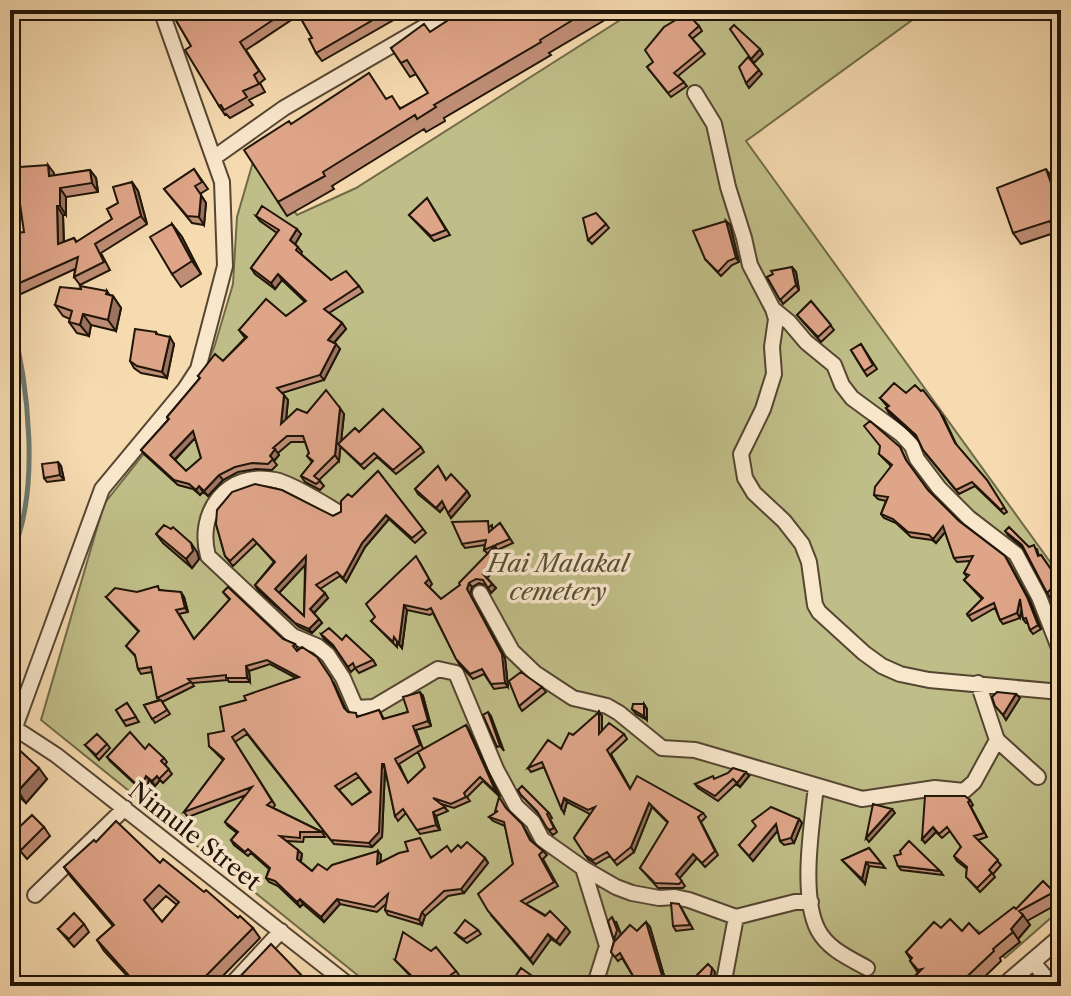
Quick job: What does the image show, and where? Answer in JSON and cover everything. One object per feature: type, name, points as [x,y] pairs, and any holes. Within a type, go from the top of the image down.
[{"type":"street","points":[[12,726],[102,489],[198,369],[225,266],[222,182],[161,10]]},
{"type":"street","points":[[215,157],[284,108],[453,10]]},
{"type":"street","points":[[695,93],[714,124],[750,265],[776,319],[772,347],[774,374],[763,409],[741,454],[749,487],[784,521],[802,544],[809,562],[815,605],[819,612],[864,653],[900,674],[929,680],[1061,692]]},
{"type":"street","points":[[773,309],[834,365],[842,385],[852,398],[907,440],[939,488],[969,518],[1016,554],[1039,597],[1061,653]]},
{"type":"street","points":[[336,511],[279,480],[243,482],[230,487],[213,503],[204,540],[208,556],[293,636],[317,646],[328,655],[343,678],[356,708],[374,707],[438,669],[456,673],[496,769],[516,806],[533,822],[542,839],[583,868],[632,893],[689,900],[736,917],[795,902],[811,902]]},
{"type":"street","points":[[480,593],[512,651],[535,673],[560,691],[582,701],[607,706],[662,748],[695,750],[862,799],[935,788],[964,791],[974,782],[997,740]]},
{"type":"street","points":[[978,683],[997,740],[1038,777]]},
{"type":"street","name":"Nimule Street","points":[[12,726],[125,808],[350,986]]},
{"type":"street","points":[[816,786],[810,846],[811,902],[817,930],[837,952],[867,968]]},
{"type":"street","points":[[35,895],[125,808]]},
{"type":"street","points":[[583,868],[607,946],[595,984]]},
{"type":"street","points":[[723,986],[736,917]]},
{"type":"street","points":[[230,986],[281,931]]},
{"type":"street","points":[[1004,986],[1061,937]]},
{"type":"street","points":[[1032,961],[1053,986]]},
{"type":"green space","name":"Hai Malakal cemetery","points":[[636,10],[926,10],[746,141],[1061,577],[1061,909],[1005,958],[977,930],[919,986],[371,986],[41,720],[104,504],[196,388],[214,348],[233,284],[237,217],[255,155],[297,215],[356,188]]},
{"type":"building","points":[[170,10],[288,10],[240,42],[259,71],[254,75],[259,84],[243,91],[247,97],[224,110],[185,50],[191,46]]},
{"type":"building","points":[[296,10],[390,10],[316,53],[309,39],[312,38]]},
{"type":"building","points":[[464,10],[589,10],[434,105],[436,107],[417,119],[415,115],[323,172],[325,176],[278,202],[244,150],[289,121],[291,124],[369,73],[386,99],[392,96],[400,109],[428,93],[407,60],[401,63],[391,48],[424,24],[430,32]]},
{"type":"building","points":[[678,10],[684,10],[699,26],[689,35],[702,50],[674,73],[684,82],[668,93],[647,67],[653,62],[645,50],[664,27],[679,18]]},
{"type":"building","points":[[734,25],[760,49],[751,59],[730,29]]},
{"type":"building","points":[[748,57],[759,70],[746,83],[739,67]]},
{"type":"building","points":[[48,165],[49,176],[90,170],[92,183],[60,188],[58,244],[74,238],[76,242],[112,219],[107,209],[118,203],[113,187],[132,182],[141,216],[95,244],[104,262],[74,277],[78,257],[15,285],[10,268],[10,243],[17,242],[15,233],[24,232],[18,190],[20,167]]},
{"type":"building","points":[[194,169],[202,182],[195,186],[201,195],[199,217],[187,216],[164,189]]},
{"type":"building","points":[[1046,169],[1061,206],[1061,221],[1051,224],[1050,221],[1013,233],[997,188]]},
{"type":"building","points":[[427,198],[446,230],[431,236],[409,215]]},
{"type":"building","points":[[262,206],[297,229],[290,240],[298,247],[296,250],[331,280],[346,271],[359,286],[324,309],[342,323],[328,340],[336,344],[320,375],[277,388],[284,395],[281,424],[297,409],[307,413],[326,390],[340,408],[335,455],[314,476],[320,481],[316,484],[301,476],[313,461],[307,456],[309,453],[303,436],[287,436],[273,448],[270,456],[273,459],[268,464],[252,463],[235,467],[219,475],[204,491],[199,486],[196,490],[189,484],[174,480],[141,450],[169,419],[167,417],[200,378],[198,376],[215,354],[223,361],[247,337],[239,330],[266,299],[286,316],[306,301],[278,274],[271,283],[251,268],[279,230],[256,216]],"holes":[[[193,431],[201,458],[186,471],[170,455]]]},
{"type":"building","points":[[596,213],[606,224],[588,240],[583,218]]},
{"type":"building","points":[[726,221],[736,258],[728,261],[718,272],[705,259],[693,231]]},
{"type":"building","points":[[172,224],[192,261],[172,274],[150,237]]},
{"type":"building","points":[[792,267],[796,285],[780,300],[767,277],[773,274],[771,271]]},
{"type":"building","points":[[80,286],[107,291],[106,294],[113,296],[108,320],[83,314],[80,325],[69,322],[72,311],[55,305],[60,287],[81,289]]},
{"type":"building","points":[[811,301],[831,325],[818,337],[797,315]]},
{"type":"building","points":[[135,329],[170,337],[162,372],[137,366],[130,361]]},
{"type":"building","points":[[861,344],[873,365],[864,371],[851,350]]},
{"type":"building","points":[[894,383],[906,393],[915,385],[923,390],[940,412],[955,443],[987,480],[1004,507],[1001,510],[972,482],[956,490],[923,450],[916,435],[886,408],[889,406],[880,398]]},
{"type":"building","points":[[383,409],[421,447],[393,470],[374,453],[361,465],[338,444],[355,428],[359,432]]},
{"type":"building","points":[[870,421],[900,447],[928,490],[959,521],[1005,556],[1038,625],[1030,630],[1026,618],[1023,619],[1020,599],[1017,613],[1000,620],[994,603],[968,616],[983,598],[964,580],[969,575],[964,573],[973,556],[954,558],[943,526],[933,539],[929,535],[908,532],[893,519],[881,514],[888,497],[874,495],[875,487],[892,465],[879,454],[880,446],[864,426]]},
{"type":"building","points":[[58,462],[60,475],[44,478],[42,464]]},
{"type":"building","points":[[438,466],[446,480],[451,474],[467,491],[448,513],[442,501],[436,508],[415,489]]},
{"type":"building","points":[[378,471],[423,529],[412,538],[386,515],[362,543],[343,578],[337,572],[316,585],[325,593],[310,609],[319,619],[309,629],[295,623],[255,585],[275,562],[253,539],[230,561],[225,556],[216,524],[217,510],[232,492],[255,484],[282,490],[333,516],[341,512],[341,501],[348,494],[352,497]],"holes":[[[306,556],[304,616],[275,589]]]},
{"type":"building","points":[[488,521],[489,532],[500,523],[510,539],[484,550],[486,540],[462,544],[452,522]]},
{"type":"building","points":[[164,525],[173,527],[191,543],[193,551],[186,559],[156,534]]},
{"type":"building","points":[[1009,527],[1029,547],[1034,545],[1038,556],[1041,555],[1059,581],[1047,593],[1022,545],[1005,531]]},
{"type":"building","points":[[495,546],[489,569],[483,574],[492,584],[488,588],[483,580],[476,579],[469,583],[467,589],[502,654],[505,683],[491,684],[482,669],[470,674],[456,659],[431,608],[427,610],[404,605],[399,644],[371,621],[375,617],[366,604],[416,556],[429,579],[425,583],[441,599],[460,585]]},
{"type":"building","points":[[158,586],[159,590],[181,592],[185,608],[176,610],[194,639],[230,599],[223,592],[228,587],[283,639],[295,644],[293,646],[297,651],[302,647],[317,657],[331,678],[344,708],[356,713],[357,717],[379,710],[383,719],[408,712],[403,697],[420,692],[428,721],[413,726],[420,745],[395,759],[408,783],[425,767],[418,752],[466,725],[496,792],[480,777],[464,793],[466,797],[451,804],[433,798],[445,807],[433,812],[436,825],[417,830],[403,809],[395,816],[382,764],[379,832],[369,843],[331,840],[244,729],[232,737],[272,801],[267,805],[322,832],[300,832],[300,838],[280,836],[298,850],[297,859],[312,871],[318,864],[327,870],[332,865],[378,851],[377,864],[408,851],[405,842],[420,838],[431,858],[447,846],[451,852],[467,842],[485,858],[461,889],[444,891],[422,912],[419,920],[385,910],[388,894],[374,907],[337,899],[321,917],[300,899],[297,902],[275,881],[266,878],[270,868],[248,849],[245,852],[231,840],[238,832],[225,822],[252,787],[184,812],[224,759],[209,746],[208,734],[224,731],[220,707],[246,700],[244,696],[299,677],[267,660],[246,666],[247,678],[226,678],[226,675],[188,679],[191,682],[157,698],[151,667],[138,669],[135,655],[126,646],[139,631],[106,597],[115,588],[137,592]],"holes":[[[356,773],[371,792],[352,805],[335,786]]]},
{"type":"building","points":[[329,628],[342,640],[346,635],[373,660],[355,668],[353,663],[348,667],[321,634]]},
{"type":"building","points":[[521,672],[542,687],[519,706],[509,681]]},
{"type":"building","points":[[997,692],[1016,694],[1003,715],[992,697]]},
{"type":"building","points":[[161,700],[167,710],[152,719],[144,705]]},
{"type":"building","points":[[127,703],[136,717],[123,721],[116,710]]},
{"type":"building","points":[[633,704],[644,704],[644,716],[632,709]]},
{"type":"building","points":[[488,712],[500,746],[497,747],[483,715]]},
{"type":"building","points":[[599,712],[599,734],[609,723],[624,734],[607,750],[630,789],[637,776],[703,813],[698,817],[715,851],[702,863],[693,854],[676,874],[682,881],[679,884],[655,883],[640,868],[668,822],[649,803],[631,847],[614,861],[607,852],[593,860],[585,855],[574,838],[595,807],[588,810],[564,798],[561,808],[542,762],[528,768],[548,740],[561,749],[569,733],[573,735]]},
{"type":"building","points":[[130,732],[145,749],[149,744],[164,758],[161,761],[169,769],[159,779],[157,776],[152,781],[146,776],[142,785],[135,783],[107,757]]},
{"type":"building","points":[[97,734],[107,744],[96,755],[85,745]]},
{"type":"building","points":[[10,746],[16,747],[39,768],[18,791],[10,784]]},
{"type":"building","points":[[733,768],[746,772],[737,783],[733,779],[715,796],[695,784],[713,776],[714,779]]},
{"type":"building","points":[[522,786],[549,813],[554,828],[547,828],[537,811],[521,795],[518,790]]},
{"type":"building","points":[[925,796],[965,796],[970,800],[968,802],[984,833],[974,836],[998,860],[989,870],[992,873],[977,888],[966,877],[967,867],[954,856],[961,847],[947,827],[939,834],[933,827],[922,839]]},
{"type":"building","points":[[499,797],[522,824],[530,840],[543,851],[539,855],[554,882],[521,901],[545,916],[550,911],[566,927],[556,941],[548,934],[530,959],[488,911],[478,894],[513,864],[504,822],[489,817],[498,811],[495,812]]},
{"type":"building","points":[[873,804],[892,809],[866,838]]},
{"type":"building","points":[[771,807],[799,819],[791,838],[780,841],[776,824],[749,856],[739,845],[756,826],[752,821]]},
{"type":"building","points":[[32,815],[44,827],[21,850],[10,836]]},
{"type":"building","points":[[116,821],[160,863],[163,859],[253,928],[196,986],[123,986],[131,978],[97,940],[114,925],[64,867],[94,840],[96,842]],"holes":[[[159,885],[179,902],[162,922],[144,900]]]},
{"type":"building","points":[[909,841],[940,871],[898,866],[894,856],[901,854],[900,851]]},
{"type":"building","points":[[869,848],[882,864],[866,862],[862,879],[842,860]]},
{"type":"building","points":[[1043,881],[1054,892],[1019,911],[1023,915],[1011,929],[1013,932],[957,986],[905,986],[922,969],[918,970],[906,952],[934,922],[941,928],[950,919],[962,931],[969,923],[979,934],[1014,907],[1016,909]]},
{"type":"building","points":[[671,903],[679,904],[690,925],[673,926]]},
{"type":"building","points":[[74,913],[84,924],[69,939],[58,929]]},
{"type":"building","points":[[612,917],[617,930],[614,940],[608,921]]},
{"type":"building","points":[[465,920],[478,930],[464,939],[455,933]]},
{"type":"building","points":[[646,922],[665,986],[633,986],[630,982],[636,981],[620,953],[615,957],[611,952],[614,942],[630,925],[637,931]]},
{"type":"building","points":[[403,932],[431,951],[436,947],[456,971],[448,977],[458,986],[422,986],[395,960]]},
{"type":"building","points":[[271,944],[311,985],[231,986]]},
{"type":"building","points":[[708,964],[712,968],[711,975],[702,986],[686,986]]},
{"type":"building","points":[[521,968],[542,983],[539,986],[509,986]]},
{"type":"waterway","points":[[10,314],[22,371],[29,437],[26,501],[20,531],[10,557]]}]
